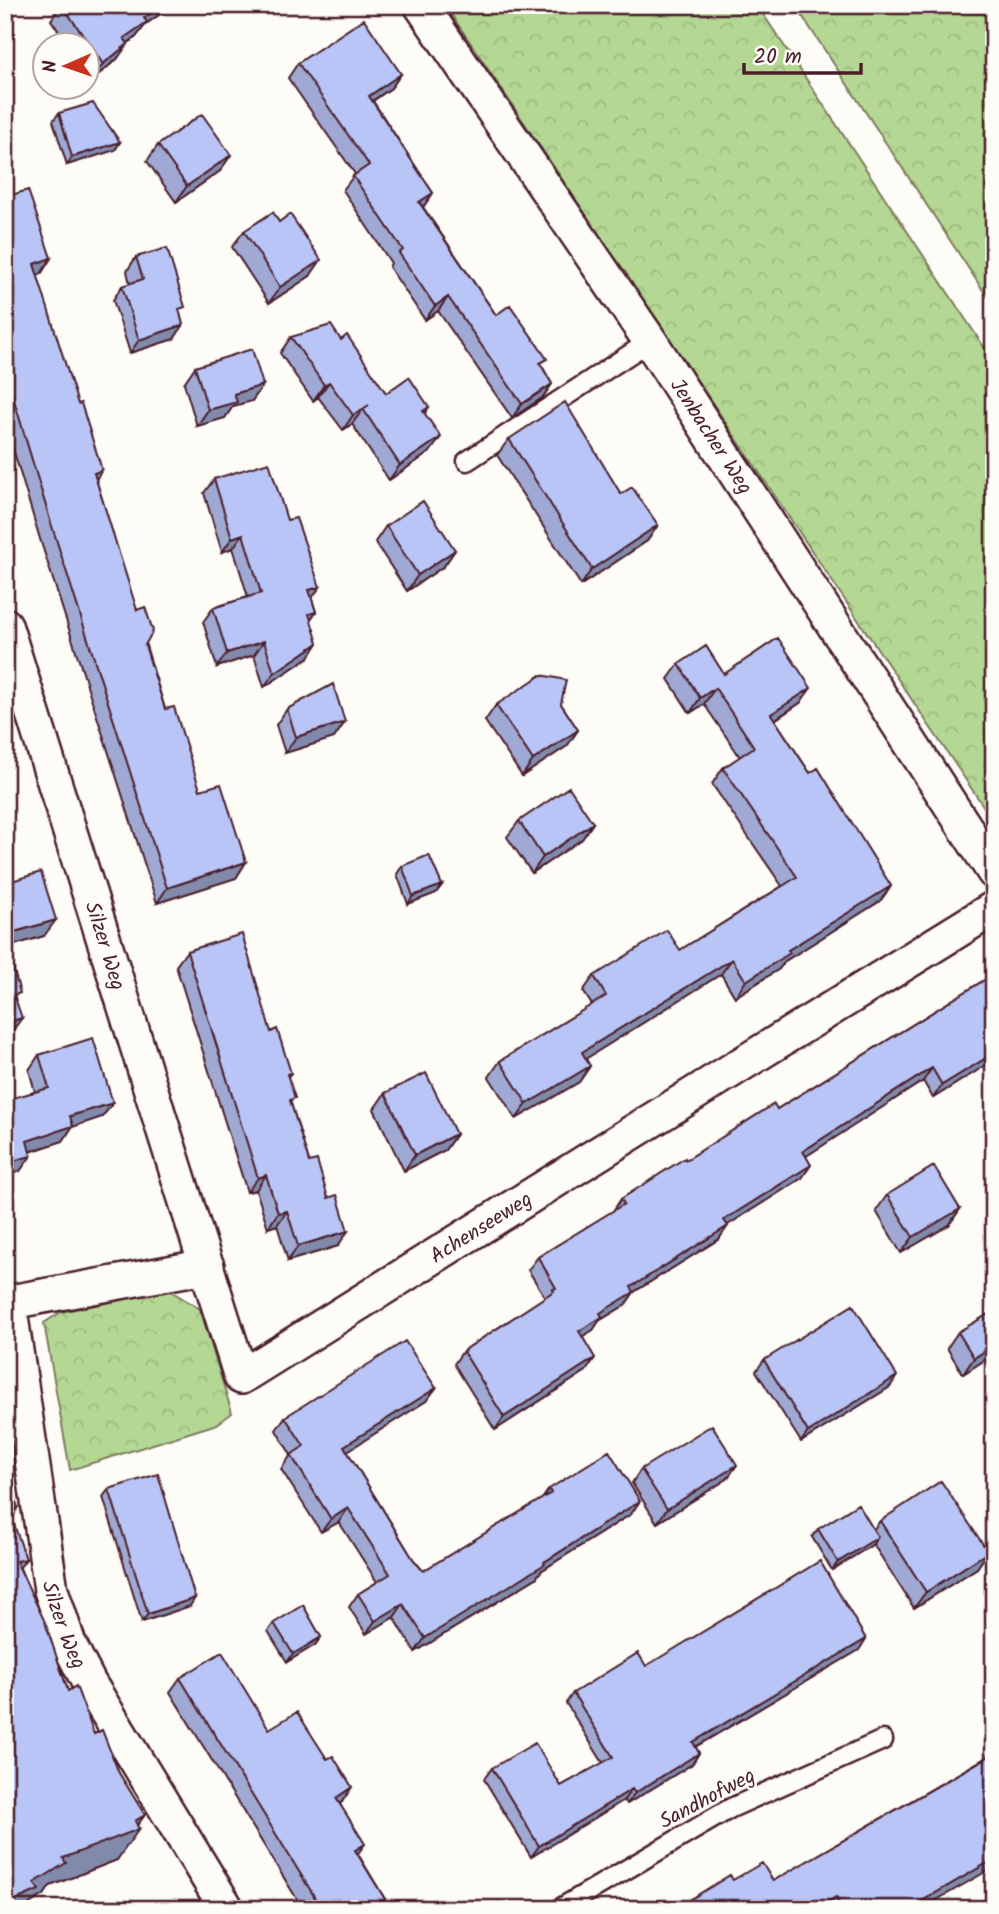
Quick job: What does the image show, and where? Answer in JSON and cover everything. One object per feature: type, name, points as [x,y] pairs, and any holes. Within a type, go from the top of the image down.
[{"type":"street","name":"Jenbacher Weg","points":[[421,5],[650,341],[994,872]]},
{"type":"street","name":"Silzer Weg","points":[[5,625],[207,1266]]},
{"type":"street","name":"Achenseeweg","points":[[207,1266],[241,1377],[994,908]]},
{"type":"street","points":[[7,1303],[207,1266]]},
{"type":"street","name":"Silzer Weg","points":[[7,1303],[51,1590],[69,1644],[89,1683],[227,1909]]},
{"type":"lane","points":[[467,461],[650,341]]},
{"type":"lane","name":"Sandhofweg","points":[[559,1909],[731,1808],[883,1740]]},
{"type":"green space","points":[[445,5],[757,5],[994,362],[994,822]]},
{"type":"green space","points":[[795,5],[994,5],[994,307]]},
{"type":"green space","points":[[169,1290],[200,1309],[232,1413],[217,1424],[70,1470],[44,1323],[61,1312]]},
{"type":"building","points":[[62,5],[162,5],[144,18],[147,22],[124,38],[128,44],[103,64],[102,32],[81,32]]},
{"type":"building","points":[[364,19],[401,74],[369,96],[433,193],[419,202],[496,315],[510,305],[547,359],[540,363],[552,384],[522,404],[448,297],[435,306],[399,253],[403,250],[353,176],[369,165],[298,63]]},
{"type":"building","points":[[5,91],[15,123],[5,126]]},
{"type":"building","points":[[93,103],[120,142],[72,157],[59,113]]},
{"type":"building","points":[[202,114],[231,155],[187,186],[158,145]]},
{"type":"building","points":[[28,190],[51,258],[34,264],[78,404],[81,403],[102,470],[94,473],[137,610],[145,607],[153,631],[145,645],[165,709],[174,707],[200,790],[221,784],[246,862],[167,888],[5,370],[5,197]]},
{"type":"building","points":[[273,212],[279,222],[290,214],[321,260],[280,287],[244,231]]},
{"type":"building","points":[[167,248],[185,307],[179,309],[183,325],[139,340],[122,286],[143,279],[136,257]]},
{"type":"building","points":[[331,325],[341,340],[347,335],[386,393],[409,377],[429,407],[423,411],[441,437],[400,465],[363,409],[369,405],[353,415],[329,382],[324,385],[291,337]]},
{"type":"building","points":[[252,349],[263,385],[234,394],[237,402],[208,410],[195,367]]},
{"type":"building","points":[[565,402],[621,494],[632,487],[658,525],[592,569],[509,439]]},
{"type":"building","points":[[269,462],[287,520],[296,518],[320,587],[309,590],[316,612],[309,614],[318,643],[274,673],[264,641],[227,653],[213,608],[261,593],[243,534],[232,538],[214,479]]},
{"type":"building","points":[[423,501],[455,550],[418,575],[386,526]]},
{"type":"building","points":[[778,638],[811,688],[771,714],[810,773],[818,768],[891,886],[788,950],[790,953],[746,981],[732,959],[582,1052],[590,1066],[527,1104],[500,1061],[606,996],[594,976],[667,930],[680,950],[797,877],[723,768],[754,747],[715,688],[700,698],[679,664],[706,646],[724,674]]},
{"type":"building","points":[[541,675],[566,680],[561,704],[578,730],[533,760],[496,705]]},
{"type":"building","points":[[333,684],[345,722],[296,737],[287,709]]},
{"type":"building","points":[[569,787],[593,823],[543,857],[519,821]]},
{"type":"building","points":[[429,855],[442,885],[413,896],[402,866]]},
{"type":"building","points":[[41,872],[56,920],[11,933],[5,912],[5,883]]},
{"type":"building","points":[[242,934],[271,1032],[277,1029],[291,1073],[287,1074],[295,1098],[290,1100],[309,1162],[317,1160],[328,1198],[337,1195],[348,1231],[298,1246],[287,1211],[278,1213],[266,1175],[258,1178],[187,951]]},
{"type":"building","points":[[11,960],[20,993],[14,995],[22,1018],[5,1023],[5,962]]},
{"type":"building","points":[[994,974],[994,1053],[942,1085],[932,1068],[803,1151],[811,1165],[724,1220],[728,1226],[631,1287],[634,1292],[600,1313],[602,1317],[579,1331],[595,1358],[504,1417],[463,1351],[554,1291],[556,1288],[538,1257],[624,1204],[621,1199],[685,1158],[686,1160],[774,1104],[777,1109]]},
{"type":"building","points":[[93,1038],[113,1103],[70,1116],[73,1126],[27,1141],[31,1156],[5,1163],[5,1100],[49,1088],[39,1055]]},
{"type":"building","points":[[426,1073],[456,1134],[415,1155],[385,1093]]},
{"type":"building","points":[[934,1166],[960,1209],[913,1237],[887,1195]]},
{"type":"building","points":[[853,1305],[897,1376],[808,1432],[764,1360]]},
{"type":"building","points":[[994,1311],[994,1345],[974,1358],[958,1332]]},
{"type":"building","points":[[405,1341],[436,1388],[344,1446],[423,1571],[551,1493],[549,1489],[609,1451],[640,1501],[425,1638],[403,1604],[375,1621],[358,1594],[390,1574],[348,1508],[331,1519],[291,1455],[304,1446],[285,1417]]},
{"type":"building","points":[[712,1425],[737,1465],[667,1509],[641,1469]]},
{"type":"building","points":[[5,1472],[18,1508],[9,1510],[26,1559],[16,1561],[45,1622],[68,1691],[76,1686],[94,1734],[102,1730],[119,1773],[145,1815],[135,1821],[139,1829],[63,1858],[66,1863],[34,1883],[39,1890],[11,1902],[9,1898],[5,1901]]},
{"type":"building","points":[[158,1474],[195,1598],[148,1614],[109,1489]]},
{"type":"building","points":[[941,1481],[988,1552],[926,1592],[880,1521]]},
{"type":"building","points":[[858,1504],[878,1537],[838,1562],[818,1529]]},
{"type":"building","points":[[820,1561],[866,1639],[693,1742],[699,1753],[635,1793],[632,1789],[539,1846],[492,1768],[535,1743],[561,1786],[613,1757],[573,1693],[638,1653],[646,1666]]},
{"type":"building","points":[[303,1605],[321,1637],[293,1654],[274,1623]]},
{"type":"building","points":[[222,1652],[269,1729],[297,1712],[327,1759],[333,1756],[352,1787],[336,1798],[365,1844],[355,1850],[391,1909],[322,1909],[180,1678]]},
{"type":"building","points":[[994,1749],[994,1819],[986,1823],[994,1836],[994,1859],[908,1909],[842,1909],[836,1897],[816,1909],[675,1909],[730,1875],[733,1880],[762,1863],[773,1881],[993,1754],[991,1750]]}]
